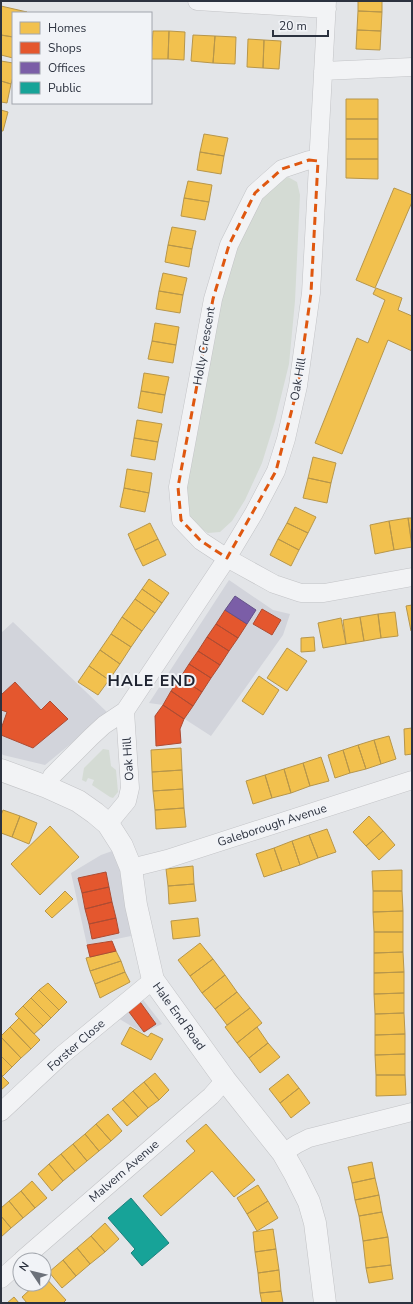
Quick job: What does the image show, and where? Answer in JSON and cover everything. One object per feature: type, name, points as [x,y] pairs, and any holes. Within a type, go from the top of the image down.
[{"type":"street","points":[[197,1],[327,5]]},
{"type":"street","name":"Oak Hill","points":[[47,787],[52,776],[104,725],[124,711],[227,558],[254,513],[276,471],[286,439],[298,386],[311,293],[327,5]]},
{"type":"street","points":[[323,71],[412,67]]},
{"type":"street","name":"Holly Crescent","points":[[318,161],[309,160],[282,169],[255,193],[229,245],[213,299],[178,486],[181,520],[200,541],[227,558],[274,584],[301,593],[324,593],[412,577]]},
{"type":"street","name":"Oak Hill","points":[[108,824],[127,801],[130,788],[124,711]]},
{"type":"street","name":"Hale End Road","points":[[1,770],[47,787],[78,801],[108,824],[122,846],[131,868],[136,905],[153,980],[225,1080],[284,1153],[309,1202],[315,1223],[325,1303]]},
{"type":"street","name":"Galeborough Avenue","points":[[131,868],[167,859],[412,780]]},
{"type":"street","name":"Forster Close","points":[[1,1112],[62,1055],[153,980]]},
{"type":"street","name":"Malvern Avenue","points":[[31,1252],[211,1096],[225,1080]]},
{"type":"street","points":[[284,1153],[309,1138],[412,1112]]},
{"type":"street","points":[[1,1279],[12,1269]]},
{"type":"highlighted area","points":[[309,160],[318,161],[311,293],[298,386],[276,471],[227,558],[201,541],[181,520],[178,487],[213,299],[229,245],[255,193],[282,169]]},
{"type":"shaded area","points":[[288,177],[297,182],[300,195],[295,301],[289,364],[275,421],[262,463],[245,500],[232,521],[220,532],[208,533],[197,526],[187,513],[187,480],[221,283],[257,202],[276,182]]},
{"type":"shaded area","name":"HALE END","points":[[229,580],[273,610],[290,614],[283,635],[211,736],[163,705],[149,703]]},
{"type":"shaded area","name":"HALE END","points":[[13,622],[108,713],[45,765],[3,755],[1,753],[1,633]]},
{"type":"shaded area","points":[[103,749],[109,750],[111,766],[116,770],[118,792],[113,798],[92,785],[94,780],[88,778],[86,782],[82,780],[84,768]]},
{"type":"shaded area","points":[[115,850],[125,887],[131,936],[87,945],[71,873],[101,855]]},
{"type":"shaded area","points":[[134,988],[162,1024],[143,1033],[106,1011]]},
{"type":"building: Homes","points":[[358,1],[382,1],[382,12],[358,11]]},
{"type":"building: Homes","points":[[1,6],[27,12],[12,12],[12,37],[1,35]]},
{"type":"building: Homes","points":[[358,11],[382,12],[381,31],[357,30]]},
{"type":"building: Homes","points":[[357,30],[381,31],[380,50],[356,49]]},
{"type":"building: Homes","points":[[153,31],[169,31],[168,59],[152,59]]},
{"type":"building: Homes","points":[[169,31],[185,32],[184,60],[168,59]]},
{"type":"building: Homes","points":[[1,35],[12,37],[12,58],[1,55]]},
{"type":"building: Homes","points":[[193,35],[215,36],[213,63],[191,61]]},
{"type":"building: Homes","points":[[215,36],[236,37],[235,64],[213,63]]},
{"type":"building: Homes","points":[[248,39],[264,40],[263,68],[247,67]]},
{"type":"building: Homes","points":[[264,40],[281,41],[279,69],[263,68]]},
{"type":"building: Homes","points":[[1,61],[12,63],[11,84],[1,81]]},
{"type":"building: Homes","points":[[1,81],[11,84],[7,103],[1,102]]},
{"type":"building: Homes","points":[[346,99],[378,99],[378,119],[346,119]]},
{"type":"building: Homes","points":[[1,110],[8,112],[3,131],[1,131]]},
{"type":"building: Homes","points":[[346,119],[378,119],[378,139],[346,139]]},
{"type":"building: Homes","points":[[204,134],[228,138],[224,156],[200,152]]},
{"type":"building: Homes","points":[[346,139],[378,139],[378,159],[346,159]]},
{"type":"building: Homes","points":[[200,152],[224,156],[221,174],[197,170]]},
{"type":"building: Homes","points":[[346,159],[378,159],[378,179],[346,178]]},
{"type":"building: Homes","points":[[188,181],[212,185],[209,202],[184,198]]},
{"type":"building: Homes","points":[[394,188],[412,195],[412,202],[375,288],[356,280]]},
{"type":"building: Homes","points":[[184,198],[209,202],[205,220],[181,216]]},
{"type":"building: Homes","points":[[172,227],[196,231],[192,249],[168,245]]},
{"type":"building: Homes","points":[[168,245],[192,249],[189,267],[165,262]]},
{"type":"building: Homes","points":[[163,273],[187,278],[183,295],[159,291]]},
{"type":"building: Homes","points":[[376,288],[402,298],[398,310],[412,316],[412,351],[388,340],[342,454],[315,443],[357,338],[368,343],[385,300],[373,294]]},
{"type":"building: Homes","points":[[159,291],[183,295],[180,313],[156,309]]},
{"type":"building: Homes","points":[[155,323],[179,327],[176,345],[152,341]]},
{"type":"building: Homes","points":[[152,341],[176,345],[173,363],[148,359]]},
{"type":"building: Homes","points":[[144,373],[169,377],[165,395],[141,391]]},
{"type":"building: Homes","points":[[141,391],[165,395],[162,413],[138,408]]},
{"type":"building: Homes","points":[[137,420],[162,424],[158,442],[134,438]]},
{"type":"building: Homes","points":[[134,438],[158,442],[155,460],[131,456]]},
{"type":"building: Homes","points":[[313,457],[336,463],[331,483],[308,478]]},
{"type":"building: Homes","points":[[127,469],[152,473],[149,493],[124,488]]},
{"type":"building: Homes","points":[[308,478],[331,483],[327,503],[303,498]]},
{"type":"building: Homes","points":[[124,488],[149,493],[145,512],[120,507]]},
{"type":"building: Homes","points":[[295,507],[316,517],[308,533],[287,523]]},
{"type":"building: Homes","points":[[408,518],[412,547],[394,550],[389,521]]},
{"type":"building: Homes","points":[[408,518],[412,518],[412,544]]},
{"type":"building: Homes","points":[[389,521],[394,550],[375,554],[370,525]]},
{"type":"building: Homes","points":[[150,523],[158,539],[135,550],[128,534]]},
{"type":"building: Homes","points":[[287,523],[308,533],[299,550],[278,539]]},
{"type":"building: Homes","points":[[158,539],[166,555],[143,566],[135,550]]},
{"type":"building: Homes","points":[[278,539],[299,550],[291,566],[270,555]]},
{"type":"building: Homes","points":[[149,579],[169,593],[162,603],[142,589]]},
{"type":"building: Homes","points":[[142,589],[162,603],[155,613],[135,599]]},
{"type":"building: Homes","points":[[135,599],[155,613],[142,631],[122,617]]},
{"type":"building: Homes","points":[[412,605],[412,631],[411,631],[406,606]]},
{"type":"building: Homes","points":[[395,612],[398,636],[381,638],[378,614]]},
{"type":"building: Homes","points":[[378,614],[381,638],[364,641],[360,617]]},
{"type":"building: Homes","points":[[122,617],[142,631],[131,647],[111,634]]},
{"type":"building: Homes","points":[[360,617],[364,641],[346,644],[343,620]]},
{"type":"building: Homes","points":[[341,618],[346,644],[323,648],[318,623]]},
{"type":"building: Homes","points":[[111,634],[131,647],[120,664],[100,650]]},
{"type":"building: Homes","points":[[314,637],[315,651],[301,652],[301,638]]},
{"type":"building: Homes","points":[[287,648],[307,661],[287,691],[267,678]]},
{"type":"building: Homes","points":[[100,650],[120,664],[109,680],[89,666]]},
{"type":"building: Homes","points":[[89,666],[109,680],[98,695],[78,682]]},
{"type":"building: Homes","points":[[259,676],[279,690],[263,715],[242,701]]},
{"type":"building: Homes","points":[[412,728],[412,754],[405,755],[404,729]]},
{"type":"building: Homes","points":[[389,736],[396,759],[381,764],[374,740]]},
{"type":"building: Homes","points":[[374,740],[381,764],[366,769],[358,745]]},
{"type":"building: Homes","points":[[358,745],[366,769],[350,773],[343,750]]},
{"type":"building: Homes","points":[[181,748],[182,770],[152,772],[151,750]]},
{"type":"building: Homes","points":[[343,750],[350,773],[335,778],[328,755]]},
{"type":"building: Homes","points":[[321,757],[329,781],[310,786],[303,763]]},
{"type":"building: Homes","points":[[303,763],[310,786],[291,793],[284,769]]},
{"type":"building: Homes","points":[[284,769],[291,793],[272,798],[265,775]]},
{"type":"building: Homes","points":[[182,770],[183,789],[153,791],[152,772]]},
{"type":"building: Homes","points":[[265,775],[272,798],[253,804],[246,781]]},
{"type":"building: Homes","points":[[183,789],[184,808],[155,810],[153,791]]},
{"type":"building: Homes","points":[[184,808],[186,827],[156,829],[155,810]]},
{"type":"building: Homes","points":[[3,810],[20,816],[12,837],[1,833],[1,815]]},
{"type":"building: Homes","points":[[20,816],[37,823],[29,844],[12,837]]},
{"type":"building: Homes","points":[[369,816],[383,831],[366,846],[353,832]]},
{"type":"building: Homes","points":[[50,826],[79,857],[40,895],[11,864]]},
{"type":"building: Homes","points":[[327,829],[336,852],[318,858],[309,835]]},
{"type":"building: Homes","points":[[383,831],[395,845],[379,860],[366,846]]},
{"type":"building: Homes","points":[[309,835],[318,858],[300,865],[292,841]]},
{"type":"building: Homes","points":[[292,841],[300,865],[282,871],[274,848]]},
{"type":"building: Homes","points":[[274,848],[282,871],[264,877],[256,854]]},
{"type":"building: Homes","points":[[193,866],[194,884],[168,886],[166,869]]},
{"type":"building: Homes","points":[[402,870],[402,891],[373,891],[372,871]]},
{"type":"building: Homes","points":[[194,884],[196,901],[169,904],[168,886]]},
{"type":"building: Homes","points":[[65,891],[73,899],[52,918],[45,911]]},
{"type":"building: Homes","points":[[373,891],[402,891],[403,911],[373,912]]},
{"type":"building: Homes","points":[[403,911],[403,932],[374,932],[373,912]]},
{"type":"building: Homes","points":[[198,918],[200,936],[173,939],[171,921]]},
{"type":"building: Homes","points":[[374,932],[403,932],[403,952],[374,953]]},
{"type":"building: Homes","points":[[200,943],[213,959],[190,976],[178,960]]},
{"type":"building: Homes","points":[[116,951],[121,961],[90,971],[86,958]]},
{"type":"building: Homes","points":[[403,952],[404,972],[374,973],[374,953]]},
{"type":"building: Homes","points":[[213,959],[225,975],[202,993],[190,976]]},
{"type":"building: Homes","points":[[121,961],[125,972],[95,984],[90,971]]},
{"type":"building: Homes","points":[[125,972],[130,982],[100,998],[95,984]]},
{"type":"building: Homes","points":[[404,972],[404,993],[374,994],[374,973]]},
{"type":"building: Homes","points":[[225,975],[237,992],[215,1009],[202,993]]},
{"type":"building: Homes","points":[[48,983],[67,1002],[59,1010],[39,990]]},
{"type":"building: Homes","points":[[39,990],[59,1010],[51,1018],[31,998]]},
{"type":"building: Homes","points":[[237,992],[250,1008],[227,1025],[215,1009]]},
{"type":"building: Homes","points":[[404,993],[404,1013],[375,1014],[374,994]]},
{"type":"building: Homes","points":[[31,998],[51,1018],[43,1026],[23,1006]]},
{"type":"building: Homes","points":[[23,1006],[43,1026],[34,1034],[15,1014]]},
{"type":"building: Homes","points":[[250,1008],[262,1023],[237,1043],[225,1027]]},
{"type":"building: Homes","points":[[404,1013],[405,1034],[375,1035],[375,1014]]},
{"type":"building: Homes","points":[[19,1018],[40,1040],[31,1049],[10,1027]]},
{"type":"building: Homes","points":[[10,1027],[31,1049],[21,1058],[1,1037]]},
{"type":"building: Homes","points":[[130,1027],[148,1037],[151,1033],[163,1039],[151,1060],[121,1044]]},
{"type":"building: Homes","points":[[257,1027],[268,1043],[249,1058],[237,1043]]},
{"type":"building: Homes","points":[[405,1034],[405,1054],[375,1055],[375,1035]]},
{"type":"building: Homes","points":[[1,1037],[21,1058],[12,1067],[1,1056]]},
{"type":"building: Homes","points":[[268,1043],[280,1057],[260,1073],[249,1058]]},
{"type":"building: Homes","points":[[405,1054],[405,1075],[376,1075],[375,1055]]},
{"type":"building: Homes","points":[[1,1056],[12,1067],[3,1076],[1,1075]]},
{"type":"building: Homes","points":[[155,1073],[169,1090],[159,1100],[144,1082]]},
{"type":"building: Homes","points":[[288,1074],[299,1088],[280,1103],[269,1089]]},
{"type":"building: Homes","points":[[1,1075],[9,1083],[1,1090]]},
{"type":"building: Homes","points":[[376,1075],[405,1075],[406,1095],[376,1096]]},
{"type":"building: Homes","points":[[144,1082],[159,1100],[148,1108],[133,1091]]},
{"type":"building: Homes","points":[[299,1088],[310,1103],[291,1118],[280,1103]]},
{"type":"building: Homes","points":[[133,1091],[148,1108],[138,1117],[123,1100]]},
{"type":"building: Homes","points":[[123,1100],[138,1117],[127,1126],[112,1109]]},
{"type":"building: Homes","points":[[108,1114],[122,1131],[111,1141],[96,1124]]},
{"type":"building: Homes","points":[[96,1124],[111,1141],[99,1151],[85,1134]]},
{"type":"building: Homes","points":[[206,1124],[255,1180],[234,1197],[212,1171],[161,1216],[143,1196],[195,1151],[186,1141]]},
{"type":"building: Homes","points":[[85,1134],[99,1151],[87,1161],[73,1144]]},
{"type":"building: Homes","points":[[73,1144],[87,1161],[75,1171],[61,1154]]},
{"type":"building: Homes","points":[[61,1154],[75,1171],[63,1181],[49,1164]]},
{"type":"building: Homes","points":[[372,1162],[375,1178],[352,1183],[348,1167]]},
{"type":"building: Homes","points":[[49,1164],[63,1181],[52,1191],[38,1174]]},
{"type":"building: Homes","points":[[375,1178],[379,1195],[355,1200],[352,1183]]},
{"type":"building: Homes","points":[[32,1181],[47,1198],[35,1208],[21,1191]]},
{"type":"building: Homes","points":[[258,1185],[268,1201],[247,1214],[237,1198]]},
{"type":"building: Homes","points":[[21,1191],[35,1208],[23,1218],[9,1201]]},
{"type":"building: Homes","points":[[379,1195],[382,1212],[359,1216],[355,1200]]},
{"type":"building: Homes","points":[[9,1201],[23,1218],[11,1228],[1,1216],[1,1208]]},
{"type":"building: Homes","points":[[268,1201],[278,1218],[257,1231],[247,1214]]},
{"type":"building: Homes","points":[[382,1212],[388,1237],[363,1241],[359,1216]]},
{"type":"building: Homes","points":[[1,1216],[11,1228],[1,1237]]},
{"type":"building: Homes","points":[[105,1223],[119,1239],[105,1252],[91,1236]]},
{"type":"building: Homes","points":[[273,1229],[276,1249],[255,1252],[253,1232]]},
{"type":"building: Homes","points":[[91,1236],[105,1252],[90,1264],[77,1248]]},
{"type":"building: Homes","points":[[388,1237],[391,1265],[366,1268],[363,1241]]},
{"type":"building: Homes","points":[[77,1248],[90,1264],[76,1276],[63,1260]]},
{"type":"building: Homes","points":[[276,1249],[279,1270],[258,1273],[255,1252]]},
{"type":"building: Homes","points":[[63,1260],[76,1276],[62,1288],[52,1276],[52,1269]]},
{"type":"building: Homes","points":[[391,1265],[393,1279],[369,1283],[366,1268]]},
{"type":"building: Homes","points":[[279,1270],[281,1291],[260,1293],[258,1273]]},
{"type":"building: Homes","points":[[52,1285],[66,1300],[63,1303],[27,1303],[22,1297],[27,1292],[52,1292]]},
{"type":"building: Homes","points":[[281,1291],[283,1303],[262,1303],[260,1293]]},
{"type":"building: Homes","points":[[14,1297],[19,1303],[7,1303]]},
{"type":"building: Shops","points":[[262,609],[281,620],[272,635],[253,624]]},
{"type":"building: Shops","points":[[225,610],[247,624],[238,638],[216,624]]},
{"type":"building: Shops","points":[[216,624],[238,638],[229,651],[207,637]]},
{"type":"building: Shops","points":[[207,637],[229,651],[220,665],[198,651]]},
{"type":"building: Shops","points":[[198,651],[220,665],[211,678],[189,664]]},
{"type":"building: Shops","points":[[189,664],[211,678],[202,692],[180,678]]},
{"type":"building: Shops","points":[[180,678],[202,692],[193,706],[171,691]]},
{"type":"building: Shops","points":[[15,682],[41,710],[50,701],[68,719],[33,748],[1,735],[1,729],[7,712],[1,710],[1,695]]},
{"type":"building: Shops","points":[[171,691],[193,706],[184,719],[163,705]]},
{"type":"building: Shops","points":[[163,705],[184,719],[180,729],[181,743],[156,746],[155,716]]},
{"type":"building: Shops","points":[[106,872],[109,887],[82,893],[78,878]]},
{"type":"building: Shops","points":[[109,887],[112,902],[85,909],[82,893]]},
{"type":"building: Shops","points":[[112,902],[116,918],[89,924],[85,909]]},
{"type":"building: Shops","points":[[116,918],[119,933],[92,939],[89,924]]},
{"type":"building: Shops","points":[[112,941],[116,951],[90,957],[87,945]]},
{"type":"building: Shops","points":[[138,999],[156,1024],[144,1032],[126,1008]]},
{"type":"building: Offices","points":[[235,596],[256,610],[247,624],[225,610]]},
{"type":"building: Public","points":[[131,1198],[169,1243],[142,1266],[131,1253],[135,1249],[108,1218]]},
{"type":"district","name":"HALE END","points":[[152,681]]}]
